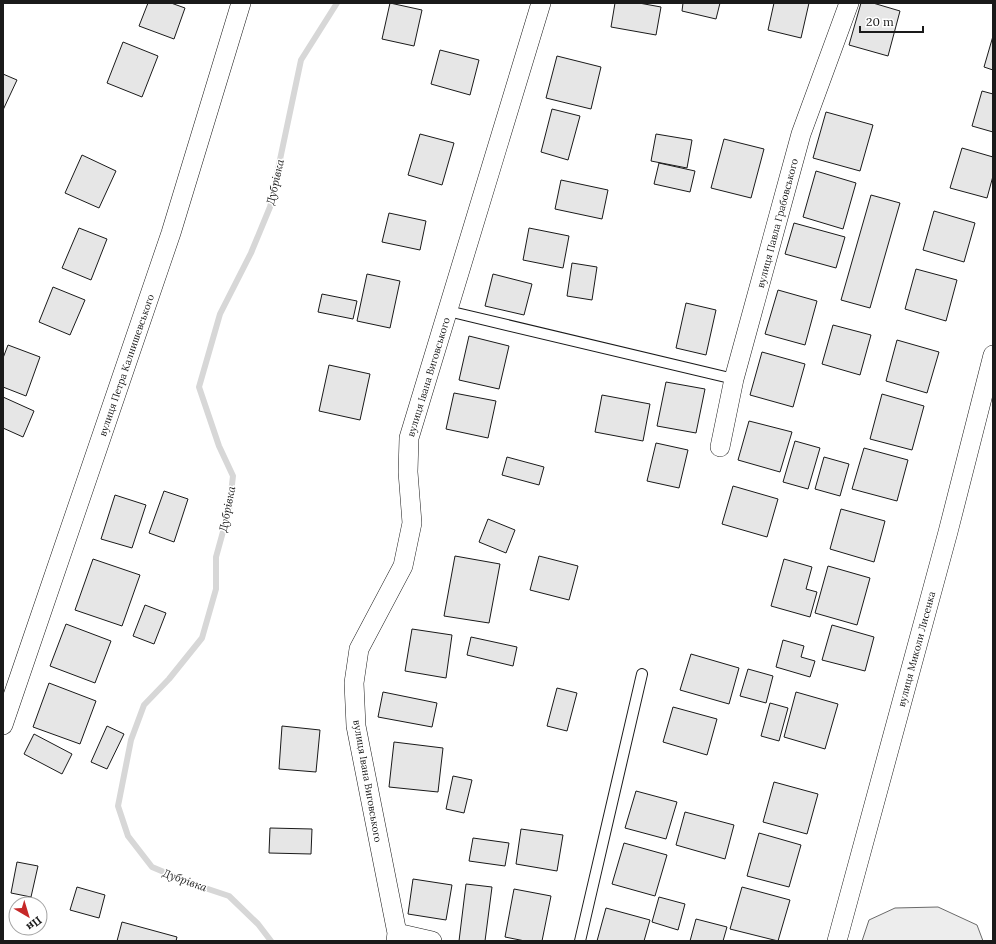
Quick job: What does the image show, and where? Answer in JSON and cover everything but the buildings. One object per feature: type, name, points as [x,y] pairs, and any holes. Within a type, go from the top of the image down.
[{"type":"street","name":"вулиця Петра Калнишевського","points":[[3,725],[171,233],[242,3]]},
{"type":"street","name":"вулиця Івана Виговського","points":[[396,937],[356,726],[354,683],[359,650],[403,566],[412,523],[408,472],[409,438],[541,3]]},
{"type":"street","name":"вулиця Павла Грабовського","points":[[720,447],[734,379],[801,134],[849,3]]},
{"type":"street","name":"вулиця Миколи Лисенка","points":[[837,941],[948,532],[993,356]]},
{"type":"street","points":[[396,937],[432,941]]},
{"type":"lane","points":[[448,310],[734,379]]},
{"type":"lane","points":[[580,941],[642,674]]},
{"type":"shaded area","points":[[938,907],[977,925],[983,941],[862,941],[869,920],[895,908]]},
{"type":"waterway","name":"Дубрівка","points":[[271,941],[258,924],[229,896],[190,883],[152,867],[128,836],[118,806],[131,740],[144,705],[169,679],[202,638],[216,589],[216,557],[229,510],[233,476],[219,446],[199,387],[220,314],[251,253],[270,207],[301,60],[337,3]]}]
